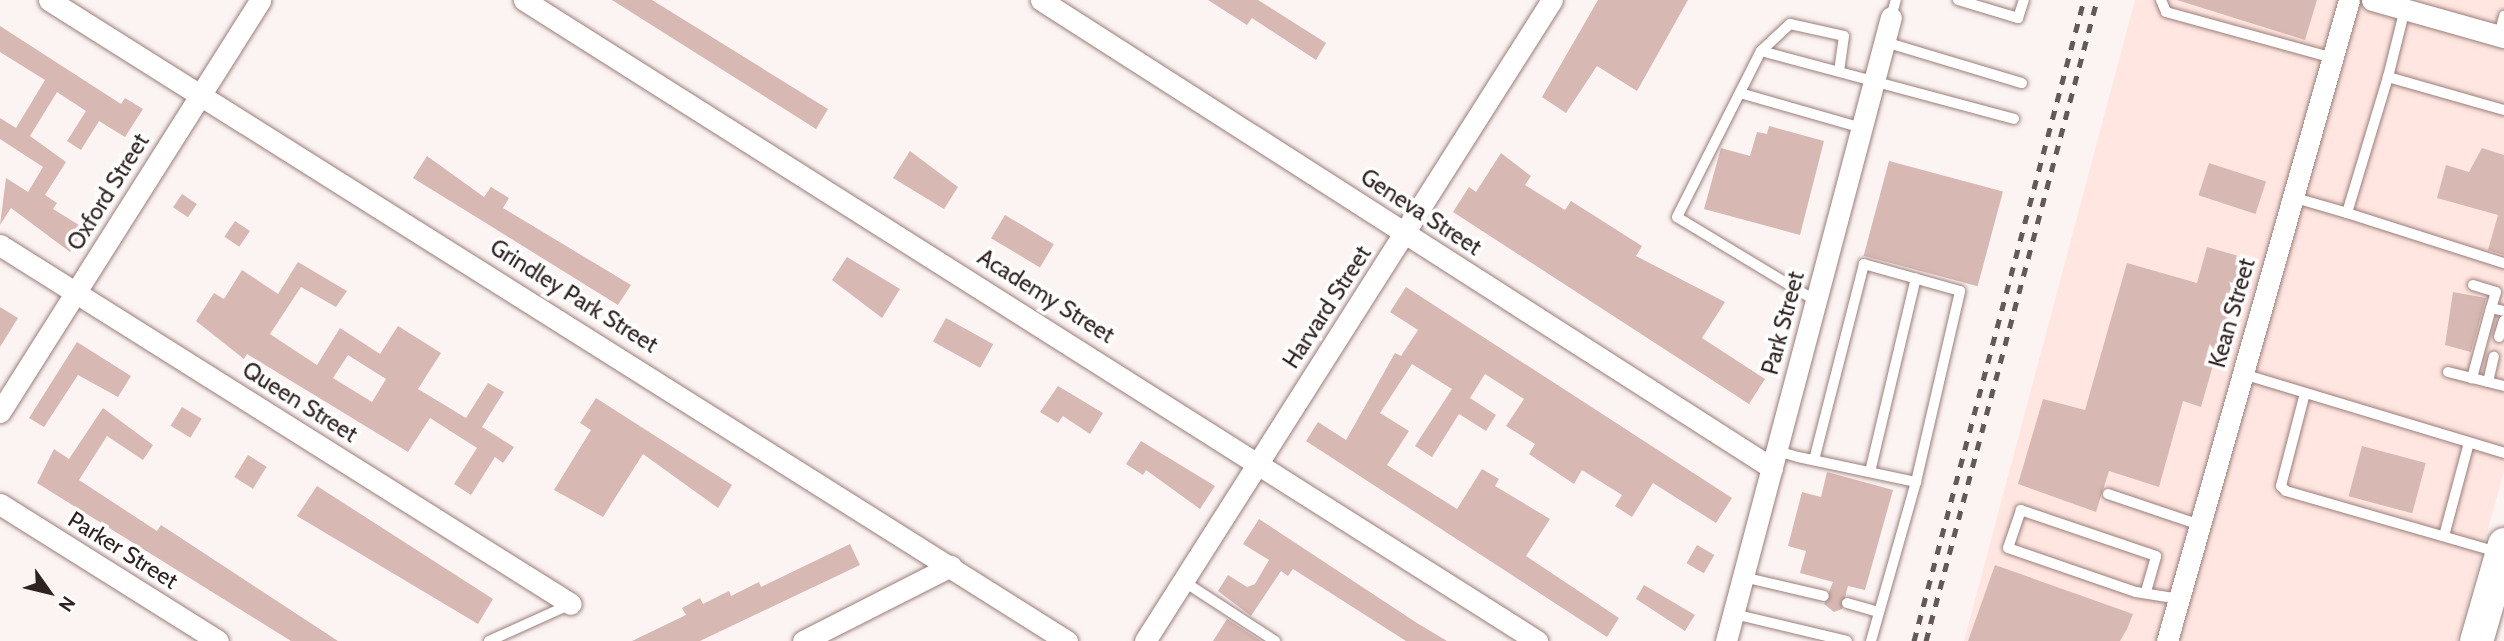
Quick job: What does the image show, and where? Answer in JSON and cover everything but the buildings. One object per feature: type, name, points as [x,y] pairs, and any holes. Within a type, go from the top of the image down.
[{"type":"main road","points":[[2476,641],[2496,613],[2503,549]]},
{"type":"street","name":"Grindley Park Street","points":[[50,0],[1067,641]]},
{"type":"street","name":"Oxford Street","points":[[0,412],[260,0]]},
{"type":"street","name":"Academy Street","points":[[524,0],[1537,641]]},
{"type":"street","name":"Geneva Street","points":[[1041,0],[1405,232],[1774,459]]},
{"type":"street","name":"Harvard Street","points":[[1145,641],[1552,0]]},
{"type":"street","name":"Kean Street","points":[[2166,641],[2349,0]]},
{"type":"street","points":[[2372,0],[2502,29]]},
{"type":"street","name":"Park Street","points":[[1726,641],[1894,9]]},
{"type":"street","name":"Queen Street","points":[[0,245],[571,604]]},
{"type":"street","name":"Parker Street","points":[[0,504],[218,641]]},
{"type":"street","points":[[803,641],[951,566]]},
{"type":"lane","points":[[1958,0],[2018,18],[2024,0]]},
{"type":"lane","points":[[2161,0],[2166,12],[2333,58]]},
{"type":"lane","points":[[2347,213],[2388,77],[2405,9]]},
{"type":"lane","points":[[1816,301],[1678,223],[1761,51],[1790,24],[1803,24],[1844,36],[1839,71]]},
{"type":"lane","points":[[1885,42],[2022,83]]},
{"type":"lane","points":[[1761,51],[2014,119]]},
{"type":"lane","points":[[2388,77],[2504,110]]},
{"type":"lane","points":[[1740,93],[1862,128]]},
{"type":"lane","points":[[2292,197],[2504,263]]},
{"type":"lane","points":[[1814,460],[1864,264],[1960,291],[1916,482],[1871,641]]},
{"type":"lane","points":[[1870,472],[1916,278]]},
{"type":"lane","points":[[2472,378],[2496,292],[2473,285]]},
{"type":"lane","points":[[2491,308],[2504,311]]},
{"type":"lane","points":[[2499,337],[2504,321]]},
{"type":"lane","points":[[2487,382],[2494,358]]},
{"type":"lane","points":[[2448,372],[2504,386]]},
{"type":"lane","points":[[2243,374],[2504,453]]},
{"type":"lane","points":[[2305,393],[2281,486],[2444,536],[2503,549]]},
{"type":"lane","points":[[2444,536],[2469,443]]},
{"type":"lane","points":[[1774,459],[1814,460],[1916,482]]},
{"type":"lane","points":[[2108,494],[2200,525]]},
{"type":"lane","points":[[2147,589],[2156,556],[2021,510],[2008,548],[2136,592],[2147,589],[2179,599]]},
{"type":"lane","points":[[1744,577],[1824,596]]},
{"type":"lane","points":[[1183,581],[1275,641]]},
{"type":"lane","points":[[489,641],[571,604]]},
{"type":"lane","points":[[1847,604],[1879,612]]},
{"type":"lane","points":[[1734,614],[1847,641]]},
{"type":"shaded area","points":[[2135,0],[2504,0],[2504,471],[2457,641],[1964,641]]},
{"type":"railway","points":[[1914,641],[2084,0]]},
{"type":"railway","points":[[1926,641],[2097,0]]}]
